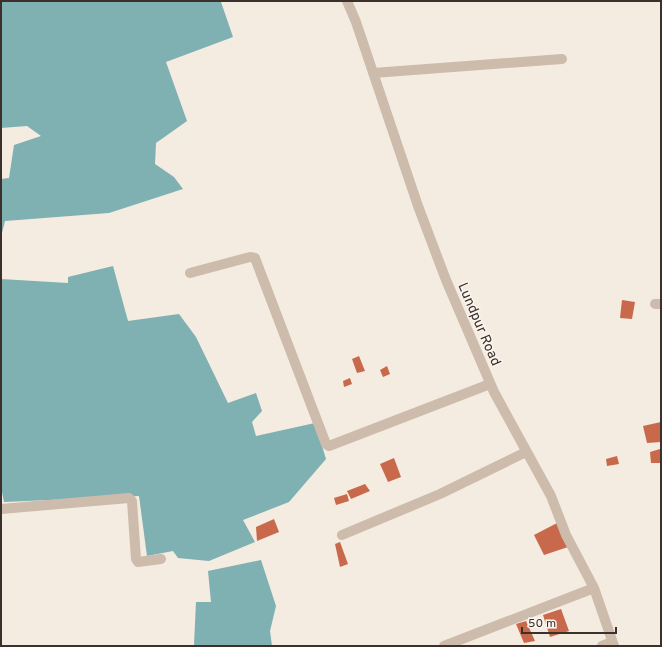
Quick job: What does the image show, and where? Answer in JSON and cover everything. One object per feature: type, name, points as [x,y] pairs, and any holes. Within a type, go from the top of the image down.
[{"type":"street","name":"Lundpur Road","points":[[347,1],[446,280],[490,384],[550,496],[566,534],[594,588],[613,644]]},
{"type":"street","points":[[373,73],[562,59]]},
{"type":"street","points":[[190,273],[250,257],[255,258],[326,444],[329,446],[490,384]]},
{"type":"street","points":[[342,535],[440,494],[526,452]]},
{"type":"street","points":[[1,509],[129,498],[132,501],[136,560],[138,562],[161,559]]},
{"type":"street","points":[[444,646],[594,588]]},
{"type":"street","points":[[602,646],[613,644]]},
{"type":"water","points":[[1,1],[223,1],[221,2],[233,37],[166,62],[187,121],[156,143],[155,164],[174,177],[183,189],[109,213],[5,221],[1,237],[1,179],[9,178],[14,145],[41,136],[27,126],[1,128]]},
{"type":"water","points":[[113,266],[128,321],[179,314],[196,337],[228,403],[256,393],[262,411],[252,422],[256,436],[315,423],[326,459],[289,502],[243,520],[255,542],[209,561],[178,558],[173,551],[147,556],[139,496],[4,502],[1,487],[1,279],[68,283],[68,277]]},
{"type":"water","points":[[261,560],[276,606],[270,631],[272,646],[191,646],[194,645],[196,602],[211,602],[208,571]]},
{"type":"building","points":[[622,300],[635,302],[632,319],[620,318]]},
{"type":"building","points":[[359,356],[365,371],[357,373],[352,359]]},
{"type":"building","points":[[387,366],[390,374],[383,377],[380,370]]},
{"type":"building","points":[[350,378],[352,384],[344,387],[343,381]]},
{"type":"building","points":[[661,422],[661,442],[647,443],[643,426]]},
{"type":"building","points":[[660,449],[661,463],[651,463],[650,452]]},
{"type":"building","points":[[617,456],[619,464],[607,466],[606,459]]},
{"type":"building","points":[[394,458],[401,477],[388,482],[380,464]]},
{"type":"building","points":[[365,484],[370,491],[351,499],[347,491]]},
{"type":"building","points":[[347,494],[349,501],[336,505],[334,498]]},
{"type":"building","points":[[274,519],[279,532],[257,541],[256,527]]},
{"type":"building","points":[[559,522],[568,547],[544,555],[534,535]]},
{"type":"building","points":[[340,542],[348,564],[340,567],[335,544]]},
{"type":"building","points":[[561,609],[569,631],[550,637],[543,615]]},
{"type":"building","points":[[526,621],[535,641],[524,643],[516,624]]}]
